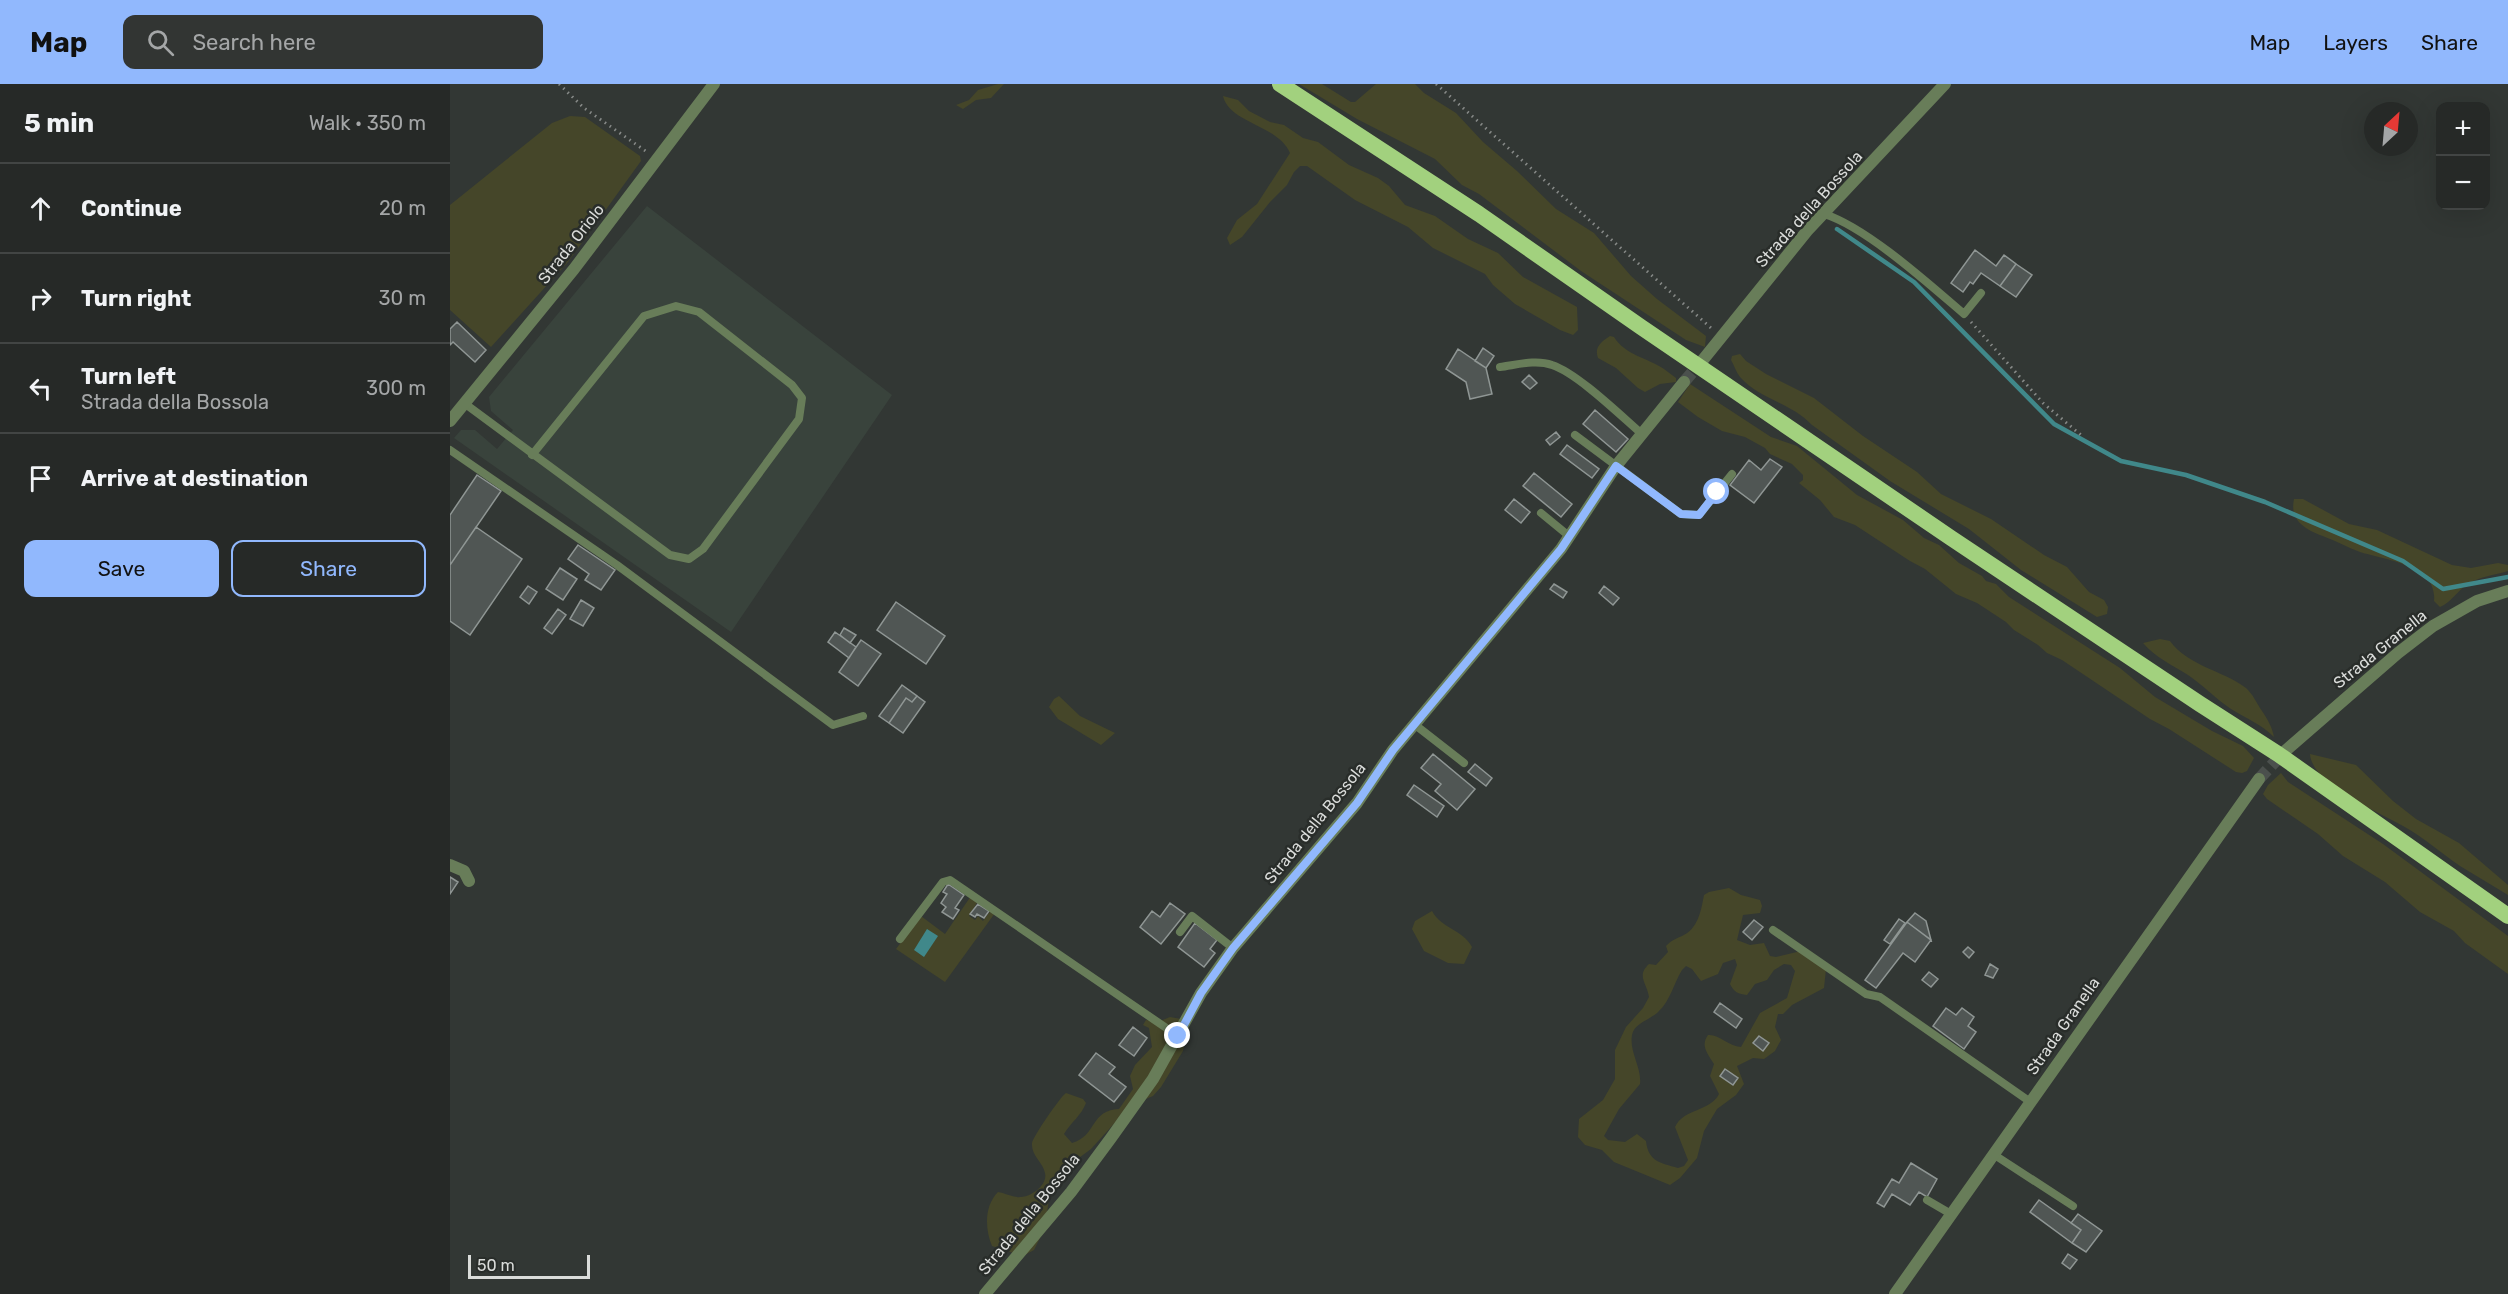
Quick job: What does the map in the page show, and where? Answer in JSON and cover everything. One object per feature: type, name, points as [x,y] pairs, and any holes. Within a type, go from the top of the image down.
[{"type":"highway","points":[[1280,84],[1479,214],[1952,538],[2199,704],[2278,754],[2508,916]]},
{"type":"street","name":"Strada Oriolo","points":[[450,421],[574,268],[714,84]]},
{"type":"street","name":"Strada della Bossola","points":[[1702,361],[1824,213],[1945,84]]},
{"type":"street","name":"Strada della Bossola","points":[[985,1294],[1071,1192],[1111,1138],[1153,1079],[1201,993],[1233,948],[1357,803],[1393,750],[1569,536],[1616,466],[1684,382]]},
{"type":"street","name":"Strada Granella","points":[[2284,752],[2398,652],[2433,626],[2477,601],[2508,591]]},
{"type":"street","name":"Strada Granella","points":[[1895,1294],[2259,779]]},
{"type":"street","points":[[450,865],[464,871],[469,881]]},
{"type":"lane","points":[[1824,213],[1837,218],[1866,237],[1964,314],[1981,293]]},
{"type":"lane","points":[[464,403],[532,455],[670,555],[689,559],[703,549],[799,419],[802,399],[792,385],[699,312],[676,306],[644,316],[532,455]]},
{"type":"lane","points":[[1500,367],[1538,362],[1551,364],[1575,378],[1642,434]]},
{"type":"lane","points":[[1575,435],[1681,514],[1699,515],[1732,474]]},
{"type":"lane","points":[[450,450],[617,565],[833,726],[862,716]]},
{"type":"lane","points":[[1541,513],[1569,536]]},
{"type":"lane","points":[[1414,724],[1464,763]]},
{"type":"lane","points":[[900,939],[943,882],[951,880],[1178,1036]]},
{"type":"lane","points":[[1180,932],[1192,916],[1233,948]]},
{"type":"lane","points":[[1773,930],[1866,994],[1880,997],[2030,1101]]},
{"type":"lane","points":[[1993,1154],[2073,1206]]},
{"type":"lane","points":[[1927,1200],[1951,1214]]},
{"type":"path","points":[[559,84],[584,108],[658,159]]},
{"type":"path","points":[[1436,84],[1721,338]]},
{"type":"path","points":[[1964,314],[1996,353],[2043,403],[2081,435]]},
{"type":"shaded area","points":[[647,206],[892,395],[731,632],[454,438],[461,430],[475,430],[497,449],[513,430],[491,411],[489,397]]},
{"type":"green space","points":[[1004,84],[991,98],[976,100],[963,109],[956,105],[969,100],[978,90]]},
{"type":"green space","points":[[1299,84],[1322,84],[1351,102],[1355,102],[1376,84],[1415,84],[1424,93],[1456,113],[1483,142],[1556,209],[1594,233],[1631,276],[1706,336],[1705,347],[1686,340],[1581,271],[1479,194],[1462,185],[1435,159],[1357,119]]},
{"type":"green space","points":[[1223,96],[1238,100],[1249,111],[1270,122],[1284,125],[1303,138],[1318,142],[1349,165],[1378,178],[1389,186],[1405,205],[1435,216],[1468,239],[1498,253],[1523,277],[1577,307],[1578,330],[1573,335],[1560,330],[1515,304],[1493,285],[1485,274],[1433,248],[1408,227],[1355,200],[1307,166],[1300,166],[1294,172],[1287,185],[1242,237],[1230,245],[1227,238],[1237,220],[1257,204],[1290,153],[1275,136],[1234,112],[1227,105]]},
{"type":"green space","points":[[570,116],[585,117],[640,156],[641,161],[568,262],[491,347],[450,310],[450,205],[552,123]]},
{"type":"green space","points":[[1610,336],[1630,352],[1664,369],[1676,378],[1676,382],[1660,384],[1645,392],[1638,388],[1616,368],[1598,358],[1598,348]]},
{"type":"green space","points":[[1740,354],[1746,361],[1766,374],[1814,398],[1863,436],[1917,472],[1941,494],[1991,519],[2044,555],[2067,567],[2089,592],[2104,600],[2108,607],[2107,614],[2097,617],[2021,570],[1969,529],[1890,481],[1795,411],[1756,391],[1740,377],[1731,360],[1732,356]]},
{"type":"green space","points":[[1690,384],[1771,437],[1797,446],[1857,495],[1903,520],[1924,538],[1939,545],[1959,563],[1982,576],[1986,581],[1996,584],[2009,597],[2120,668],[2155,697],[2212,731],[2243,746],[2254,758],[2247,771],[2236,772],[2150,719],[2062,660],[2047,653],[1977,603],[1956,594],[1925,569],[1855,525],[1834,517],[1820,500],[1799,483],[1803,480],[1803,475],[1792,464],[1770,454],[1765,448],[1745,437],[1722,431],[1678,402]]},
{"type":"green space","points":[[2294,499],[2303,499],[2349,524],[2377,530],[2452,565],[2471,568],[2498,563],[2508,565],[2508,571],[2471,582],[2440,607],[2434,601],[2433,589],[2428,579],[2419,572],[2408,566],[2356,550],[2306,528],[2294,514]]},
{"type":"green space","points":[[2160,639],[2170,641],[2186,656],[2246,688],[2268,721],[2274,737],[2259,725],[2225,705],[2194,679],[2158,657],[2143,643]]},
{"type":"green space","points":[[1059,696],[1080,716],[1115,733],[1101,745],[1058,719],[1049,707]]},
{"type":"green space","points":[[2310,754],[2356,765],[2393,801],[2416,819],[2459,843],[2508,885],[2508,895],[2460,866],[2410,830],[2334,787],[2314,765]]},
{"type":"green space","points":[[2281,773],[2288,782],[2383,844],[2508,936],[2508,974],[2465,943],[2454,931],[2420,912],[2385,882],[2343,856],[2318,834],[2267,799],[2263,794],[2268,785]]},
{"type":"green space","points":[[1729,888],[1741,895],[1760,900],[1762,906],[1760,913],[1743,915],[1737,940],[1750,945],[1764,943],[1770,956],[1776,957],[1801,951],[1826,969],[1824,988],[1792,1005],[1783,1014],[1778,1014],[1775,1027],[1781,1040],[1775,1051],[1764,1059],[1753,1058],[1737,1066],[1744,1084],[1736,1095],[1717,1109],[1704,1131],[1697,1158],[1680,1178],[1670,1185],[1614,1162],[1602,1150],[1585,1145],[1578,1137],[1579,1119],[1603,1100],[1615,1079],[1615,1050],[1626,1027],[1643,1008],[1649,997],[1643,980],[1645,968],[1649,964],[1656,965],[1668,952],[1666,946],[1692,929],[1700,913],[1704,895]],"holes":[[[1735,959],[1737,965],[1730,984],[1737,992],[1747,995],[1755,984],[1767,980],[1774,970],[1784,964],[1791,965],[1795,971],[1787,998],[1760,1013],[1741,1047],[1708,1035],[1705,1043],[1706,1050],[1714,1064],[1710,1076],[1719,1094],[1710,1104],[1684,1116],[1675,1127],[1688,1160],[1684,1166],[1678,1168],[1656,1160],[1649,1153],[1646,1141],[1637,1134],[1625,1142],[1608,1140],[1604,1136],[1619,1109],[1640,1084],[1632,1048],[1633,1031],[1663,1007],[1686,966],[1692,969],[1701,981],[1718,974],[1723,963]]]},
{"type":"green space","points":[[971,896],[978,901],[969,916],[975,920],[978,916],[983,921],[991,910],[995,913],[945,982],[896,949],[921,916],[945,934]]},
{"type":"green space","points":[[1432,911],[1472,947],[1464,964],[1448,963],[1424,951],[1412,929],[1415,921]]},
{"type":"green space","points":[[1170,1017],[1181,1019],[1187,1030],[1183,1051],[1161,1087],[1153,1096],[1131,1105],[1091,1149],[1072,1163],[1064,1179],[1049,1198],[1045,1228],[1034,1250],[1023,1256],[992,1246],[987,1218],[993,1198],[998,1192],[1015,1197],[1025,1196],[1034,1193],[1044,1182],[1044,1169],[1033,1152],[1032,1143],[1058,1102],[1066,1093],[1083,1099],[1086,1103],[1064,1134],[1072,1143],[1080,1140],[1103,1114],[1119,1109],[1133,1089],[1130,1076],[1135,1065],[1152,1047],[1149,1028],[1143,1025],[1146,1020],[1158,1022]]},
{"type":"water","points":[[927,929],[938,936],[924,957],[914,950]]},
{"type":"building","points":[[1975,250],[1996,266],[2004,255],[2016,264],[2000,286],[1981,273],[1963,292],[1951,283]]},
{"type":"building","points":[[2016,264],[2032,275],[2016,297],[2000,286]]},
{"type":"building","points":[[457,322],[486,350],[475,362],[453,342],[450,345],[450,329]]},
{"type":"building","points":[[1483,348],[1494,356],[1486,368],[1475,361]]},
{"type":"building","points":[[1458,349],[1486,368],[1492,394],[1470,399],[1466,382],[1446,369]]},
{"type":"building","points":[[1529,375],[1537,383],[1530,389],[1522,382]]},
{"type":"building","points":[[1595,410],[1628,439],[1616,452],[1583,424]]},
{"type":"building","points":[[1556,432],[1560,437],[1550,445],[1546,440]]},
{"type":"building","points":[[1567,445],[1599,469],[1592,478],[1560,454]]},
{"type":"building","points":[[1770,459],[1782,467],[1754,503],[1730,485],[1749,460],[1761,470]]},
{"type":"building","points":[[1534,473],[1572,504],[1561,517],[1523,486]]},
{"type":"building","points":[[477,475],[501,491],[450,565],[450,515]]},
{"type":"building","points":[[1514,499],[1530,512],[1521,523],[1505,510]]},
{"type":"building","points":[[476,527],[522,559],[470,635],[450,621],[450,565]]},
{"type":"building","points":[[578,545],[615,570],[601,590],[585,580],[589,574],[568,559]]},
{"type":"building","points":[[560,568],[577,579],[563,600],[546,589]]},
{"type":"building","points":[[1554,584],[1567,592],[1563,598],[1550,589]]},
{"type":"building","points":[[528,586],[537,592],[529,604],[520,597]]},
{"type":"building","points":[[1604,586],[1619,598],[1613,605],[1599,593]]},
{"type":"building","points":[[581,600],[594,608],[583,626],[570,619]]},
{"type":"building","points":[[896,602],[945,636],[926,664],[877,630]]},
{"type":"building","points":[[558,609],[566,615],[552,634],[544,628]]},
{"type":"building","points":[[844,628],[856,635],[850,643],[840,635]]},
{"type":"building","points":[[835,632],[856,647],[849,658],[828,642]]},
{"type":"building","points":[[861,640],[881,654],[858,686],[839,672]]},
{"type":"building","points":[[902,685],[917,696],[912,702],[906,698],[889,723],[879,716]]},
{"type":"building","points":[[917,696],[925,702],[903,733],[889,723],[906,698],[912,702]]},
{"type":"building","points":[[1433,754],[1475,789],[1457,810],[1435,791],[1441,784],[1421,768]]},
{"type":"building","points":[[1475,764],[1492,778],[1486,786],[1468,772]]},
{"type":"building","points":[[1414,785],[1444,806],[1437,817],[1407,795]]},
{"type":"building","points":[[450,877],[458,882],[450,894]]},
{"type":"building","points":[[948,884],[964,895],[955,908],[959,910],[953,919],[942,912],[946,907],[941,903],[947,894],[943,892]]},
{"type":"building","points":[[1170,903],[1185,914],[1161,944],[1140,927],[1152,911],[1160,917]]},
{"type":"building","points":[[978,904],[989,911],[984,918],[977,914],[975,917],[970,914]]},
{"type":"building","points":[[1915,913],[1926,921],[1931,940],[1907,922]]},
{"type":"building","points":[[1899,919],[1905,923],[1890,944],[1884,940]]},
{"type":"building","points":[[1754,920],[1763,927],[1752,940],[1743,932]]},
{"type":"building","points":[[1907,922],[1931,940],[1915,962],[1903,953],[1876,988],[1865,980]]},
{"type":"building","points":[[1195,923],[1217,940],[1210,949],[1215,953],[1204,967],[1178,947]]},
{"type":"building","points":[[1968,947],[1974,952],[1969,958],[1963,952]]},
{"type":"building","points":[[1990,964],[1998,969],[1993,978],[1985,975]]},
{"type":"building","points":[[1929,972],[1938,979],[1931,987],[1922,980]]},
{"type":"building","points":[[1720,1003],[1742,1019],[1736,1028],[1714,1012]]},
{"type":"building","points":[[1946,1008],[1956,1015],[1962,1008],[1974,1017],[1968,1026],[1976,1032],[1964,1049],[1933,1026]]},
{"type":"building","points":[[1133,1027],[1147,1038],[1134,1056],[1119,1045]]},
{"type":"building","points":[[1759,1036],[1769,1043],[1763,1051],[1753,1043]]},
{"type":"building","points":[[1096,1053],[1115,1067],[1109,1074],[1126,1087],[1114,1102],[1079,1075]]},
{"type":"building","points":[[1725,1069],[1738,1078],[1733,1085],[1720,1076]]},
{"type":"building","points":[[1911,1163],[1937,1179],[1927,1197],[1919,1192],[1910,1205],[1892,1194],[1884,1207],[1877,1203],[1892,1179],[1899,1183]]},
{"type":"building","points":[[2039,1200],[2081,1230],[2072,1243],[2030,1212]]},
{"type":"building","points":[[2078,1214],[2102,1231],[2086,1252],[2072,1243],[2081,1230],[2071,1223]]},
{"type":"building","points":[[2068,1254],[2077,1260],[2070,1269],[2062,1263]]},
{"type":"waterway","points":[[1837,229],[1914,282],[2054,424],[2121,461],[2186,475],[2265,502],[2403,561],[2443,589],[2508,577]]},
{"type":"tunnel","points":[[1684,382],[1702,361]]},
{"type":"tunnel","points":[[2259,779],[2284,752]]},
{"type":"route","points":[[1178,1036],[1201,993],[1233,948],[1357,803],[1393,750],[1561,549],[1616,466],[1681,514],[1699,515],[1717,492]]}]
